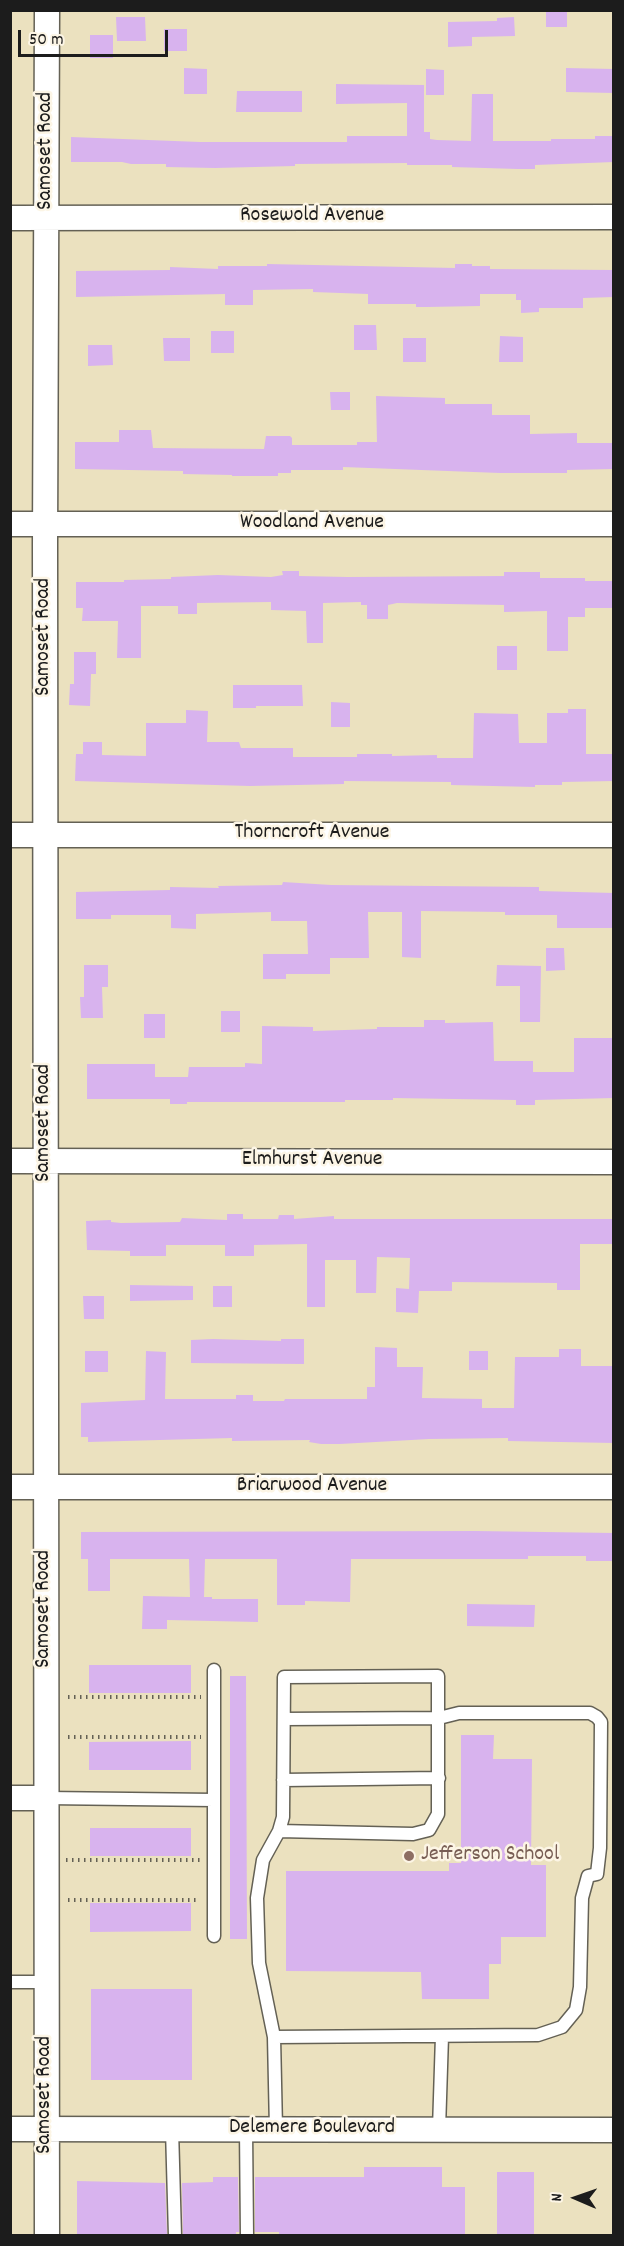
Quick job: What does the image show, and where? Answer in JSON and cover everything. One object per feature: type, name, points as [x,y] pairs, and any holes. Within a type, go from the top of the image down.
[{"type":"street","name":"Samoset Road","points":[[47,10],[45,524],[45,2129],[47,2235]]},
{"type":"street","name":"Rosewold Avenue","points":[[10,218],[614,217]]},
{"type":"street","name":"Woodland Avenue","points":[[10,524],[614,524]]},
{"type":"street","name":"Thorncroft Avenue","points":[[10,835],[614,835]]},
{"type":"street","name":"Elmhurst Avenue","points":[[10,1161],[614,1162]]},
{"type":"street","name":"Briarwood Avenue","points":[[10,1487],[614,1487]]},
{"type":"street","points":[[10,1798],[46,1798]]},
{"type":"street","name":"Delemere Boulevard","points":[[10,2129],[614,2130]]},
{"type":"lane","points":[[214,1670],[214,1936]]},
{"type":"lane","points":[[276,2129],[274,2037],[258,1963],[257,1898],[263,1860],[279,1831],[283,1817],[284,1677],[438,1676],[438,1814],[429,1830],[422,1832],[279,1831]]},
{"type":"lane","points":[[274,2037],[538,2035],[562,2027],[576,2010],[580,1987],[582,1898],[588,1876],[597,1874],[600,1848],[601,1722],[590,1713],[459,1713],[439,1718],[284,1719]]},
{"type":"lane","points":[[601,1755],[614,1748]]},
{"type":"lane","points":[[283,1780],[439,1778]]},
{"type":"lane","points":[[46,1798],[214,1800]]},
{"type":"lane","points":[[10,1982],[46,1982]]},
{"type":"lane","points":[[439,2129],[442,2036]]},
{"type":"lane","points":[[172,2129],[175,2162],[175,2235]]},
{"type":"lane","points":[[246,2129],[247,2235]]},
{"type":"path","points":[[65,1697],[191,1697]]},
{"type":"path","points":[[65,1737],[191,1737]]},
{"type":"path","points":[[66,1860],[192,1860]]},
{"type":"path","points":[[66,1900],[191,1900]]},
{"type":"building","points":[[546,10],[567,10],[567,27],[546,27]]},
{"type":"building","points":[[116,17],[145,17],[146,41],[117,41]]},
{"type":"building","points":[[514,17],[515,36],[472,37],[472,46],[448,47],[448,22],[497,21],[497,18]]},
{"type":"building","points":[[164,29],[187,29],[187,51],[164,51]]},
{"type":"building","points":[[90,35],[113,35],[113,58],[90,58]]},
{"type":"building","points":[[184,68],[207,69],[207,94],[184,94]]},
{"type":"building","points":[[566,68],[614,69],[614,93],[566,92]]},
{"type":"building","points":[[426,69],[444,70],[444,95],[426,95]]},
{"type":"building","points":[[336,84],[424,85],[424,132],[430,132],[430,139],[437,140],[471,141],[472,94],[493,94],[493,141],[551,141],[551,139],[595,139],[595,136],[614,136],[614,162],[535,165],[535,169],[518,169],[407,165],[407,163],[295,164],[295,166],[215,168],[166,167],[166,164],[122,162],[71,162],[71,137],[200,142],[347,142],[347,136],[407,136],[407,103],[336,104]]},
{"type":"building","points":[[237,91],[302,91],[302,112],[236,112]]},
{"type":"building","points":[[267,264],[455,268],[455,264],[472,264],[472,266],[490,266],[490,269],[614,270],[614,297],[583,298],[583,308],[539,308],[539,312],[521,313],[521,300],[516,300],[516,294],[480,294],[480,306],[427,307],[416,307],[416,304],[368,304],[368,294],[313,292],[313,289],[253,290],[253,305],[225,305],[225,294],[76,297],[76,271],[170,270],[170,267],[218,269],[218,266],[267,266]]},
{"type":"building","points":[[354,325],[376,325],[377,350],[354,350]]},
{"type":"building","points":[[211,331],[234,331],[234,353],[211,353]]},
{"type":"building","points":[[500,336],[523,337],[523,362],[499,362]]},
{"type":"building","points":[[163,338],[190,338],[190,361],[164,361]]},
{"type":"building","points":[[403,338],[426,338],[426,362],[403,362]]},
{"type":"building","points":[[88,345],[112,345],[113,365],[88,366]]},
{"type":"building","points":[[330,392],[350,392],[350,410],[331,410]]},
{"type":"building","points":[[376,396],[445,398],[445,404],[492,404],[492,415],[530,415],[530,434],[577,433],[577,443],[614,443],[614,469],[567,470],[567,473],[500,473],[343,467],[343,470],[291,470],[291,473],[278,473],[278,476],[232,476],[183,474],[183,471],[75,469],[75,442],[119,442],[119,430],[151,430],[153,448],[264,449],[266,436],[290,436],[292,445],[357,445],[357,442],[377,442]]},
{"type":"building","points":[[282,571],[299,571],[299,576],[348,577],[504,576],[504,572],[540,572],[540,578],[585,578],[585,581],[614,581],[614,608],[585,608],[585,617],[568,617],[568,651],[547,651],[547,611],[504,612],[504,605],[397,603],[388,605],[388,619],[367,619],[367,605],[361,605],[361,602],[323,603],[323,643],[307,643],[306,611],[271,610],[271,602],[197,603],[197,614],[178,614],[178,606],[141,606],[141,658],[117,658],[118,621],[82,621],[83,608],[76,608],[76,582],[124,582],[124,580],[218,575],[271,577],[283,575]]},
{"type":"building","points":[[497,646],[517,646],[517,670],[497,670]]},
{"type":"building","points":[[74,652],[96,652],[96,674],[91,674],[90,706],[69,705],[70,684],[74,684]]},
{"type":"building","points":[[233,685],[302,685],[303,706],[233,708]]},
{"type":"building","points":[[331,702],[350,703],[350,727],[331,727]]},
{"type":"building","points":[[568,709],[586,709],[586,754],[614,754],[614,781],[562,782],[562,785],[535,785],[535,787],[451,785],[451,782],[344,781],[344,784],[250,786],[75,781],[76,754],[83,754],[83,742],[102,742],[102,755],[146,756],[146,723],[186,723],[186,710],[208,711],[207,742],[239,742],[241,748],[293,748],[293,757],[357,757],[357,754],[392,754],[392,756],[437,755],[437,758],[473,758],[474,713],[518,714],[519,743],[547,743],[547,713],[568,713]]},
{"type":"building","points":[[283,882],[331,885],[539,887],[539,891],[614,893],[614,928],[557,928],[557,915],[421,911],[421,958],[402,957],[402,912],[368,912],[369,958],[330,958],[330,974],[286,974],[286,979],[263,979],[263,954],[308,954],[307,921],[271,921],[271,912],[196,914],[196,929],[171,928],[171,915],[111,915],[111,919],[76,919],[76,892],[170,890],[170,887],[219,888],[218,886],[282,885]]},
{"type":"building","points":[[546,948],[564,948],[565,970],[546,971]]},
{"type":"building","points":[[84,965],[108,965],[108,987],[102,987],[103,1018],[81,1018],[80,997],[84,997]]},
{"type":"building","points":[[497,965],[541,966],[540,1022],[520,1022],[520,986],[496,986]]},
{"type":"building","points":[[221,1011],[240,1011],[240,1032],[221,1032]]},
{"type":"building","points":[[144,1014],[165,1014],[165,1038],[144,1038]]},
{"type":"building","points":[[424,1020],[445,1020],[445,1023],[493,1022],[494,1061],[533,1061],[533,1072],[574,1072],[574,1038],[614,1038],[614,1098],[535,1100],[535,1105],[516,1105],[516,1100],[393,1098],[393,1100],[345,1100],[345,1102],[187,1102],[187,1104],[170,1104],[170,1099],[87,1099],[87,1064],[155,1064],[155,1077],[188,1077],[189,1067],[245,1067],[245,1063],[262,1064],[262,1026],[313,1027],[313,1031],[377,1029],[377,1027],[424,1027]]},
{"type":"building","points":[[227,1214],[243,1214],[243,1219],[278,1219],[279,1215],[294,1215],[294,1219],[334,1216],[334,1219],[614,1219],[614,1244],[580,1244],[580,1290],[557,1290],[557,1283],[452,1282],[452,1291],[419,1291],[418,1313],[396,1312],[396,1288],[409,1289],[410,1258],[377,1257],[376,1293],[356,1293],[356,1260],[325,1260],[325,1307],[307,1307],[307,1244],[254,1245],[254,1256],[225,1256],[225,1245],[166,1245],[166,1256],[130,1256],[130,1251],[87,1250],[86,1221],[180,1222],[182,1218],[227,1220]]},
{"type":"building","points":[[130,1285],[193,1286],[193,1300],[130,1301]]},
{"type":"building","points":[[213,1286],[232,1286],[232,1307],[213,1307]]},
{"type":"building","points":[[83,1296],[104,1296],[104,1319],[84,1319]]},
{"type":"building","points":[[281,1339],[304,1339],[304,1364],[191,1363],[191,1340],[281,1341]]},
{"type":"building","points":[[375,1347],[397,1348],[397,1367],[423,1367],[422,1398],[482,1399],[482,1408],[514,1408],[515,1357],[559,1357],[559,1349],[581,1349],[581,1366],[614,1366],[614,1443],[508,1441],[508,1438],[429,1439],[340,1444],[321,1444],[309,1442],[310,1440],[232,1441],[232,1438],[88,1442],[88,1437],[81,1437],[81,1403],[145,1400],[146,1351],[166,1352],[165,1399],[236,1399],[236,1395],[253,1395],[253,1401],[284,1401],[285,1399],[367,1399],[367,1387],[375,1387]]},
{"type":"building","points":[[85,1351],[108,1351],[108,1372],[85,1372]]},
{"type":"building","points":[[469,1351],[488,1351],[488,1370],[469,1370]]},
{"type":"building","points":[[81,1532],[614,1533],[614,1561],[586,1561],[586,1556],[528,1556],[528,1559],[351,1559],[350,1602],[305,1601],[305,1605],[277,1605],[277,1559],[205,1559],[204,1597],[258,1599],[258,1622],[167,1620],[167,1629],[142,1629],[143,1596],[190,1597],[189,1559],[110,1559],[110,1591],[88,1591],[88,1559],[81,1559]]},
{"type":"building","points":[[467,1604],[535,1605],[534,1627],[467,1626]]},
{"type":"building","points":[[89,1665],[191,1665],[191,1693],[89,1693]]},
{"type":"building","points":[[230,1676],[246,1676],[247,1939],[230,1939]]},
{"type":"building","points":[[461,1735],[494,1735],[493,1759],[532,1759],[531,1865],[546,1865],[546,1937],[501,1937],[501,1964],[489,1964],[489,1999],[422,1999],[421,1972],[286,1971],[286,1871],[449,1871],[449,1863],[461,1863]]},
{"type":"building","points":[[191,1741],[191,1770],[89,1770],[89,1742]]},
{"type":"building","points":[[90,1828],[191,1828],[191,1856],[90,1856]]},
{"type":"building","points":[[90,1903],[191,1903],[191,1931],[90,1932]]},
{"type":"building","points":[[91,1989],[192,1989],[192,2080],[91,2080]]},
{"type":"building","points":[[364,2167],[442,2167],[442,2187],[465,2187],[465,2235],[279,2235],[279,2232],[255,2232],[255,2177],[364,2177]]},
{"type":"building","points":[[497,2172],[534,2172],[534,2235],[497,2235]]},
{"type":"building","points":[[213,2177],[238,2177],[239,2232],[236,2232],[236,2235],[183,2235],[182,2183],[213,2182]]},
{"type":"building","points":[[77,2181],[165,2183],[167,2235],[77,2235]]},
{"type":"place","name":"Jefferson School","points":[[409,1856]]}]
